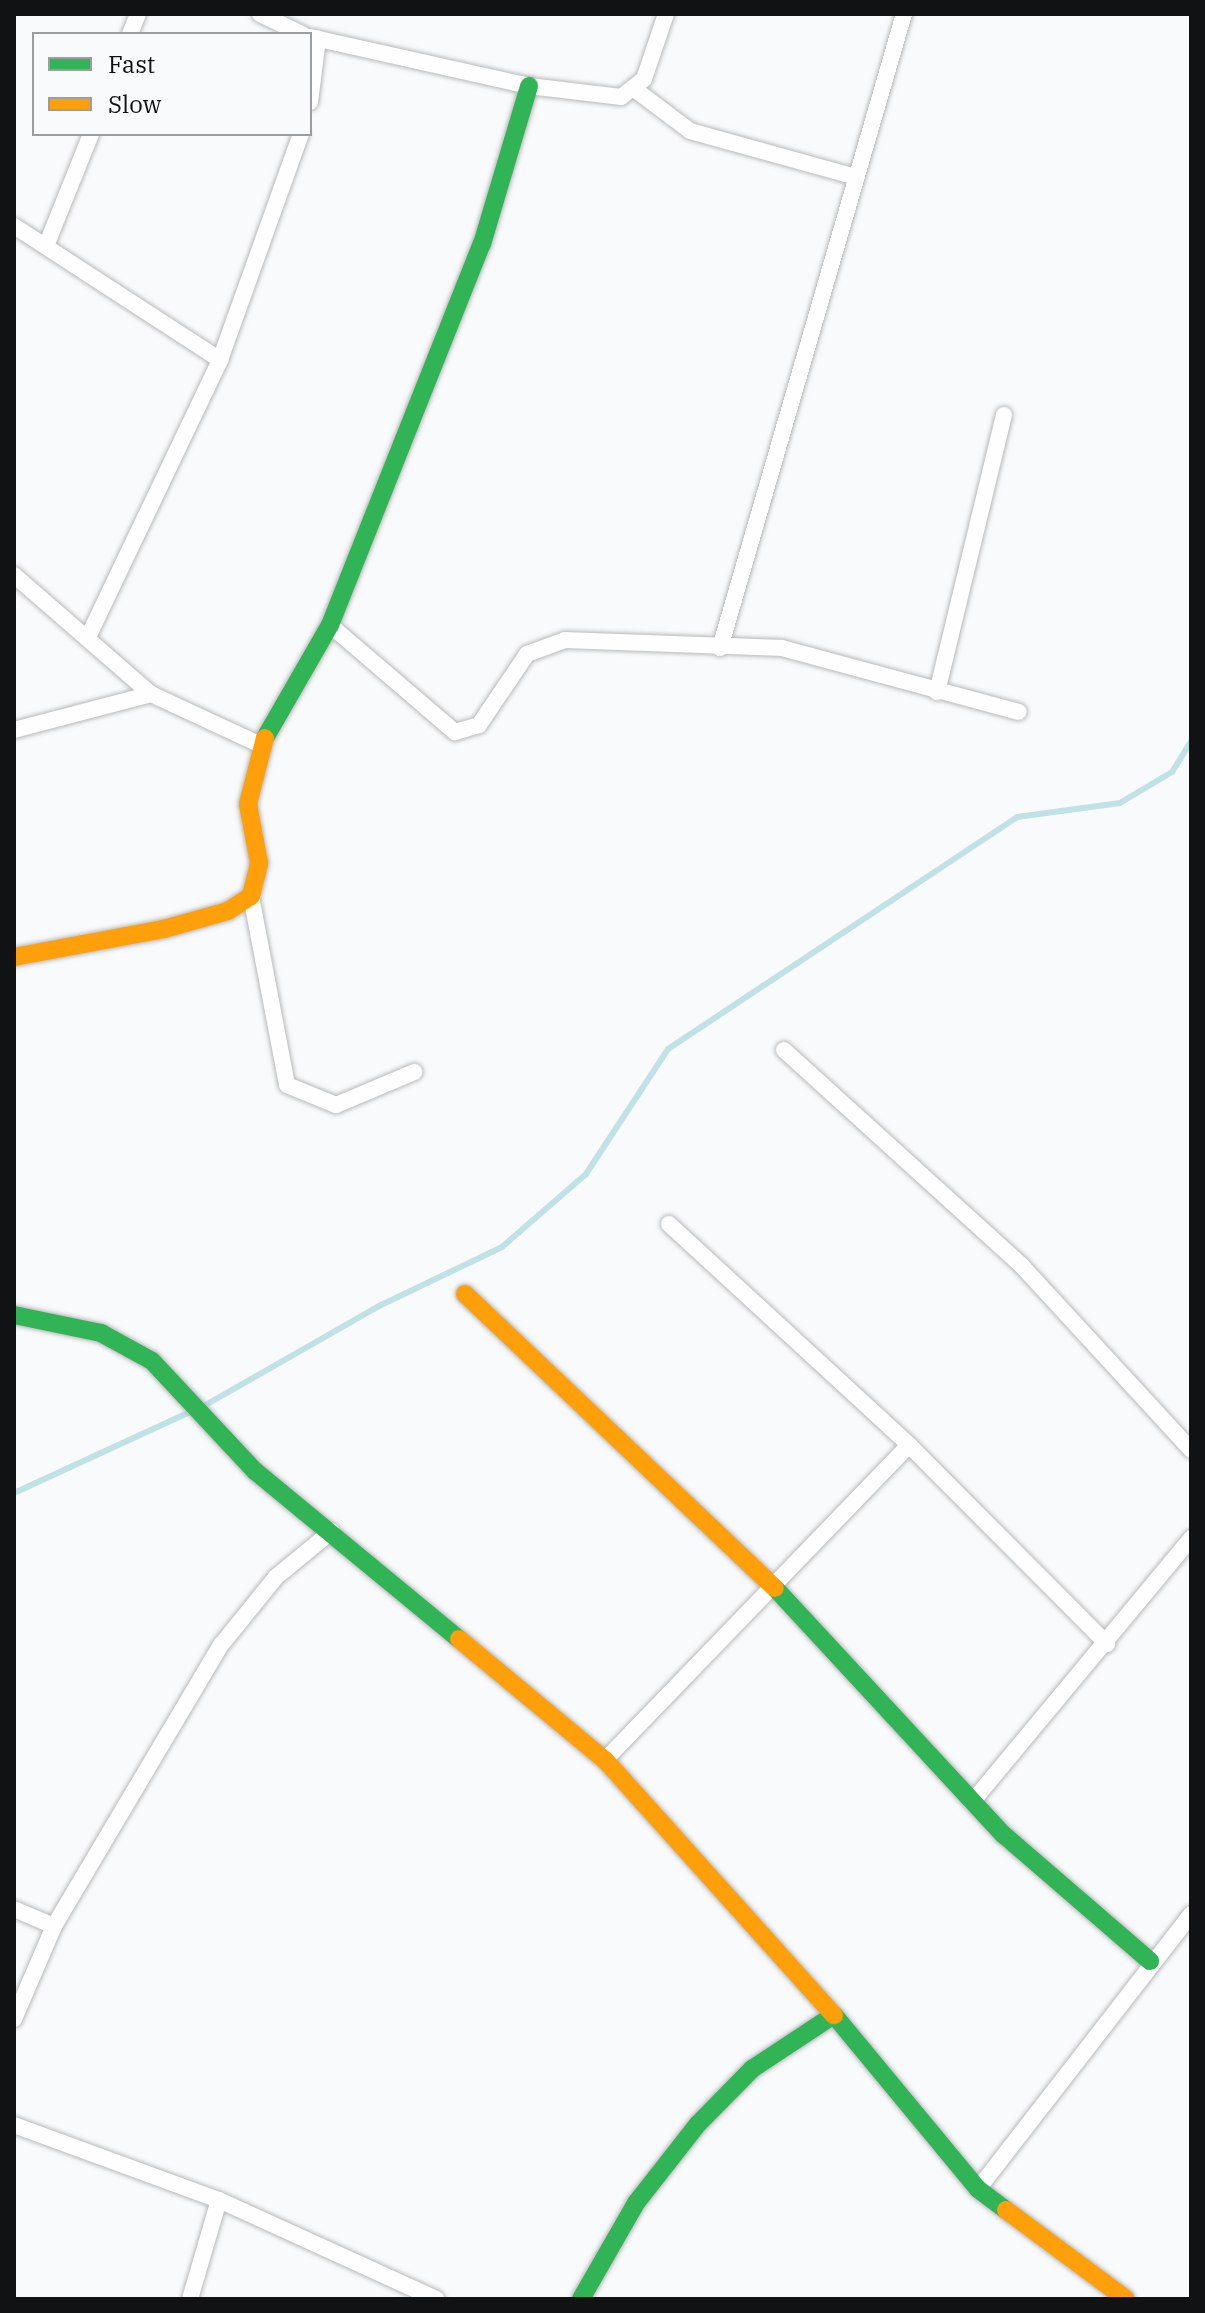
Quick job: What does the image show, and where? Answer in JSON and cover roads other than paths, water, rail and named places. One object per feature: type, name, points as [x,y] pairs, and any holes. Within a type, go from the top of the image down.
[{"type":"street","points":[[637,91],[666,14]]},
{"type":"street","points":[[720,648],[852,176],[904,14]]},
{"type":"street","points":[[266,16],[300,32]]},
{"type":"street","points":[[312,37],[529,86],[602,96],[637,91],[690,131],[852,176]]},
{"type":"street","points":[[414,1072],[336,1105],[287,1085],[251,896],[259,863],[248,804],[261,745],[330,625],[482,244],[529,86]]},
{"type":"street","points":[[46,246],[90,136]]},
{"type":"street","points":[[88,637],[220,360],[300,136]]},
{"type":"street","points":[[14,226],[220,360]]},
{"type":"street","points":[[937,692],[1004,415]]},
{"type":"street","points":[[14,575],[151,694],[261,745]]},
{"type":"street","points":[[330,625],[455,732],[479,725],[527,654],[546,643],[782,648],[1019,712]]},
{"type":"street","points":[[14,730],[151,694]]},
{"type":"street","points":[[14,957],[164,929],[228,911],[251,896]]},
{"type":"street","points":[[784,1050],[1022,1266],[1191,1450]]},
{"type":"street","points":[[669,1224],[909,1445],[1107,1644]]},
{"type":"street","points":[[465,1294],[773,1586],[973,1801],[1150,1961]]},
{"type":"street","points":[[14,1315],[133,1346],[203,1408],[255,1471],[332,1531],[605,1760],[834,2015],[978,2189],[1126,2299]]},
{"type":"street","points":[[605,1760],[909,1445]]},
{"type":"street","points":[[14,2019],[54,1926],[221,1645],[276,1577],[332,1531]]},
{"type":"street","points":[[973,1801],[1107,1644],[1191,1538]]},
{"type":"street","points":[[14,1909],[54,1926]]},
{"type":"street","points":[[978,2189],[1150,1961],[1191,1914]]},
{"type":"street","points":[[581,2299],[636,2203],[698,2124],[752,2069],[834,2015]]},
{"type":"street","points":[[14,2125],[219,2200],[436,2299]]},
{"type":"street","points":[[190,2299],[219,2200]]},
{"type":"waterway","points":[[202,1407],[379,1306],[502,1247],[586,1174],[668,1049],[1017,817],[1120,803],[1172,772],[1191,741]]},
{"type":"waterway","points":[[14,1493],[192,1411]]}]
